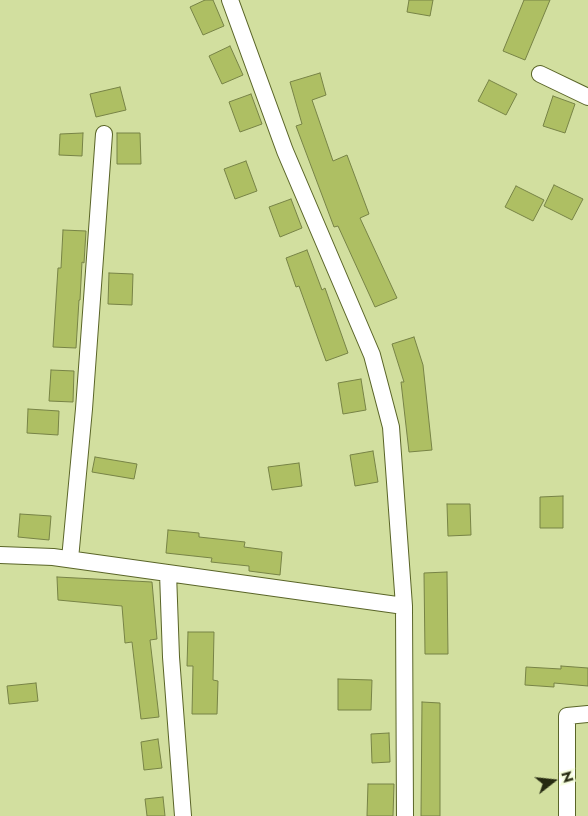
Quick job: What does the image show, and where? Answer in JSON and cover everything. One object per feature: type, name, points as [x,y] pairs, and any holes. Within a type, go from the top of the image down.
[{"type":"street","points":[[230,0],[286,150],[372,355],[391,427],[404,606],[405,816]]},
{"type":"street","points":[[540,74],[588,97]]},
{"type":"street","points":[[70,559],[84,409],[104,134]]},
{"type":"street","points":[[0,554],[70,559],[404,606]]},
{"type":"street","points":[[168,573],[183,816]]},
{"type":"street","points":[[567,816],[567,716],[588,714]]},
{"type":"building","points":[[205,0],[213,0],[224,26],[203,35],[190,7]]},
{"type":"building","points":[[409,0],[433,0],[430,16],[407,12]]},
{"type":"building","points":[[524,0],[550,0],[525,60],[503,51]]},
{"type":"building","points":[[230,46],[243,75],[222,84],[209,56]]},
{"type":"building","points":[[320,73],[326,95],[312,100],[333,161],[347,155],[369,214],[360,218],[397,298],[375,307],[338,226],[334,227],[296,126],[302,124],[290,82]]},
{"type":"building","points":[[489,80],[517,94],[506,115],[478,101]]},
{"type":"building","points":[[120,87],[126,110],[96,117],[90,94]]},
{"type":"building","points":[[251,94],[262,124],[240,132],[229,102]]},
{"type":"building","points":[[553,96],[575,104],[565,133],[543,126]]},
{"type":"building","points":[[83,133],[82,156],[59,155],[60,134]]},
{"type":"building","points":[[117,133],[140,133],[141,164],[117,164]]},
{"type":"building","points":[[246,161],[257,191],[235,199],[224,169]]},
{"type":"building","points":[[554,185],[583,199],[572,220],[544,206]]},
{"type":"building","points":[[516,186],[544,200],[533,221],[505,207]]},
{"type":"building","points":[[291,199],[302,228],[280,237],[269,207]]},
{"type":"building","points":[[63,230],[86,231],[76,348],[53,347],[58,268],[61,268]]},
{"type":"building","points":[[307,250],[322,290],[325,288],[348,353],[326,361],[299,286],[296,287],[286,258]]},
{"type":"building","points":[[109,273],[133,274],[132,305],[108,304]]},
{"type":"building","points":[[414,337],[423,365],[432,450],[409,452],[401,382],[404,382],[392,344]]},
{"type":"building","points":[[51,370],[74,371],[73,402],[49,401]]},
{"type":"building","points":[[361,379],[366,410],[343,414],[338,383]]},
{"type":"building","points":[[28,409],[59,411],[58,435],[27,433]]},
{"type":"building","points":[[373,451],[378,482],[355,486],[350,455]]},
{"type":"building","points":[[95,457],[137,464],[134,479],[92,472]]},
{"type":"building","points":[[299,463],[302,486],[272,490],[268,467]]},
{"type":"building","points":[[563,496],[563,528],[540,528],[540,497]]},
{"type":"building","points":[[447,504],[470,504],[471,535],[448,536]]},
{"type":"building","points":[[20,514],[51,516],[49,540],[18,537]]},
{"type":"building","points":[[168,530],[199,533],[199,537],[245,542],[244,547],[282,552],[280,575],[249,571],[249,566],[211,562],[212,558],[166,553]]},
{"type":"building","points":[[447,572],[448,654],[425,654],[424,573]]},
{"type":"building","points":[[57,577],[152,582],[157,639],[150,640],[159,717],[141,719],[132,642],[125,643],[122,606],[58,600]]},
{"type":"building","points":[[188,632],[214,632],[213,680],[218,681],[217,714],[192,714],[193,666],[187,666]]},
{"type":"building","points":[[561,666],[588,668],[588,686],[554,683],[554,687],[525,685],[526,667],[561,669]]},
{"type":"building","points":[[338,679],[372,680],[371,710],[338,710]]},
{"type":"building","points":[[36,683],[38,701],[9,704],[7,686]]},
{"type":"building","points":[[422,702],[440,703],[440,816],[421,816]]},
{"type":"building","points":[[389,733],[390,762],[372,763],[371,734]]},
{"type":"building","points":[[158,739],[162,768],[144,770],[141,742]]},
{"type":"building","points":[[368,784],[394,784],[393,816],[367,816]]},
{"type":"building","points":[[163,797],[165,816],[147,816],[145,799]]}]
